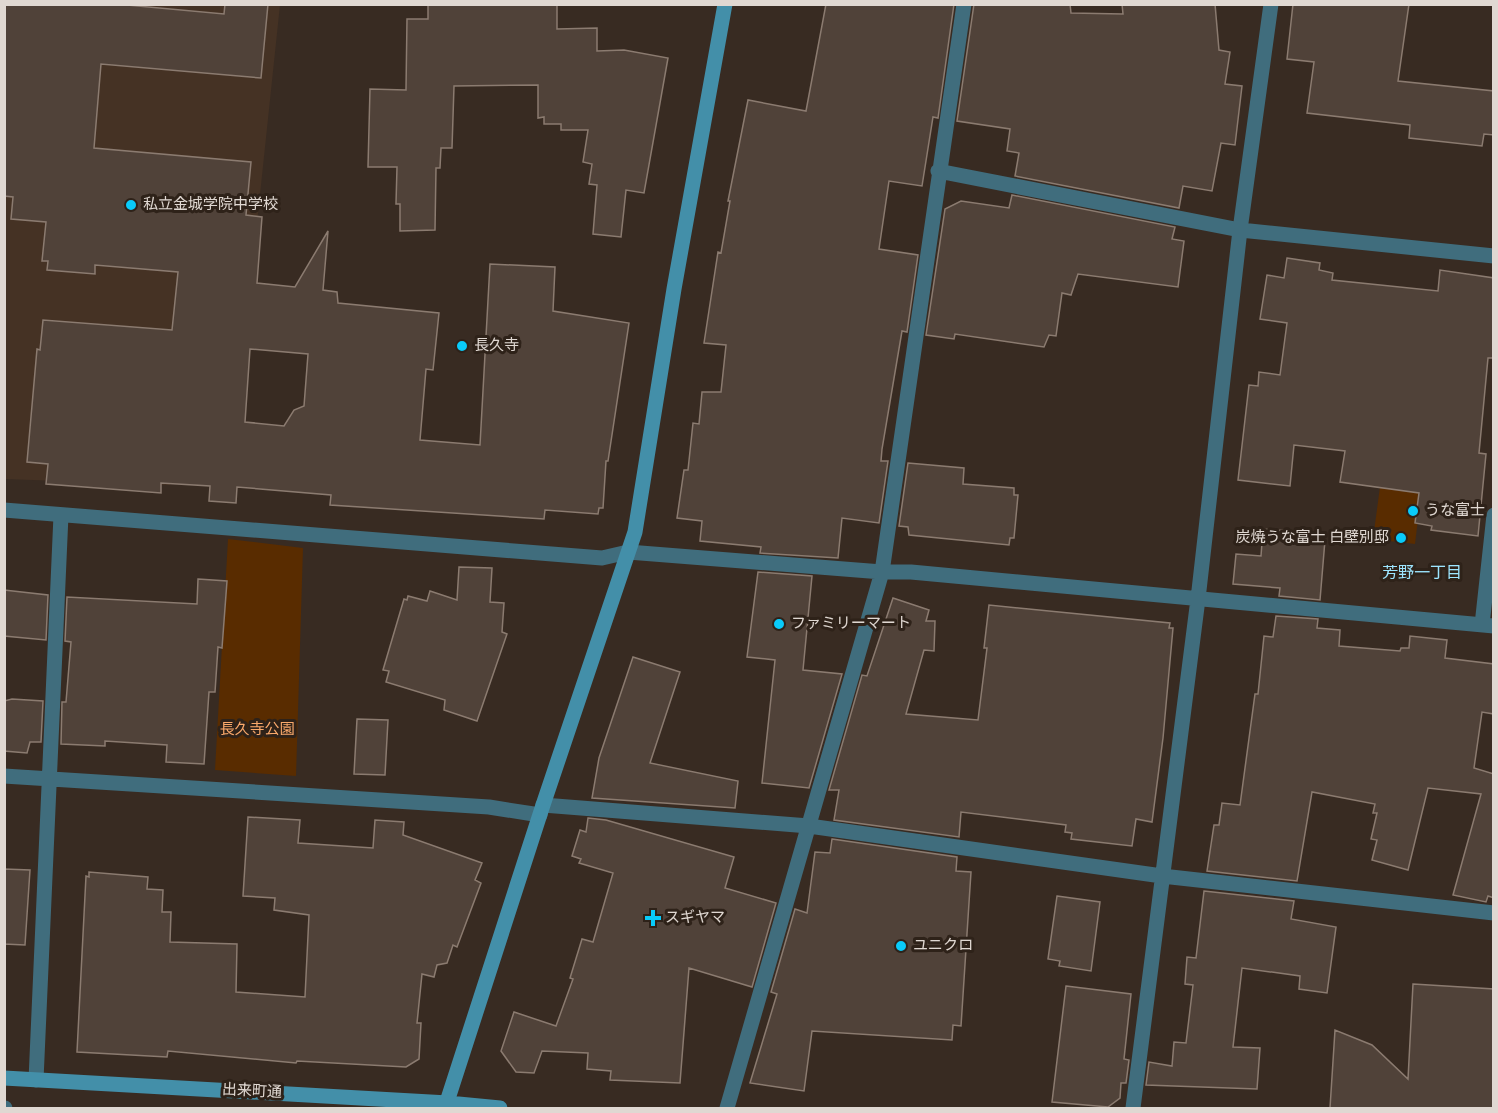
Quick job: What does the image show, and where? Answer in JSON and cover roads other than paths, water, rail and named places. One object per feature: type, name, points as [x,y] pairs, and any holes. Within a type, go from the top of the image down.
[{"type":"street","points":[[447,1106],[541,810],[635,532],[674,289],[725,4]]},
{"type":"street","points":[[727,1108],[882,572],[938,171],[964,4]]},
{"type":"street","points":[[1133,1108],[1198,599],[1240,230],[1271,4]]},
{"type":"street","points":[[938,171],[1240,230],[1494,256]]},
{"type":"street","points":[[4,510],[602,558],[628,552],[882,572],[911,572],[1488,626],[1494,515]]},
{"type":"street","points":[[36,1080],[61,514]]},
{"type":"street","points":[[4,776],[809,826],[1162,876],[1494,912]]},
{"type":"street","name":"出来町通","points":[[4,1078],[500,1108]]},
{"type":"place","name":"私立金城学院中学校","points":[[131,205]]},
{"type":"place","name":"長久寺","points":[[462,346]]},
{"type":"place","name":"うな富士","points":[[1413,511]]},
{"type":"place","name":"炭焼うな富士 白壁別邸","points":[[1401,538]]},
{"type":"place","name":"ファミリーマート","points":[[779,624]]},
{"type":"place","name":"スギヤマ","points":[[653,918]]},
{"type":"place","name":"ユニクロ","points":[[901,946]]},
{"type":"district","name":"芳野一丁目","points":[[1422,574]]},
{"type":"park label","name":"長久寺公園","points":[[257,730]]}]
